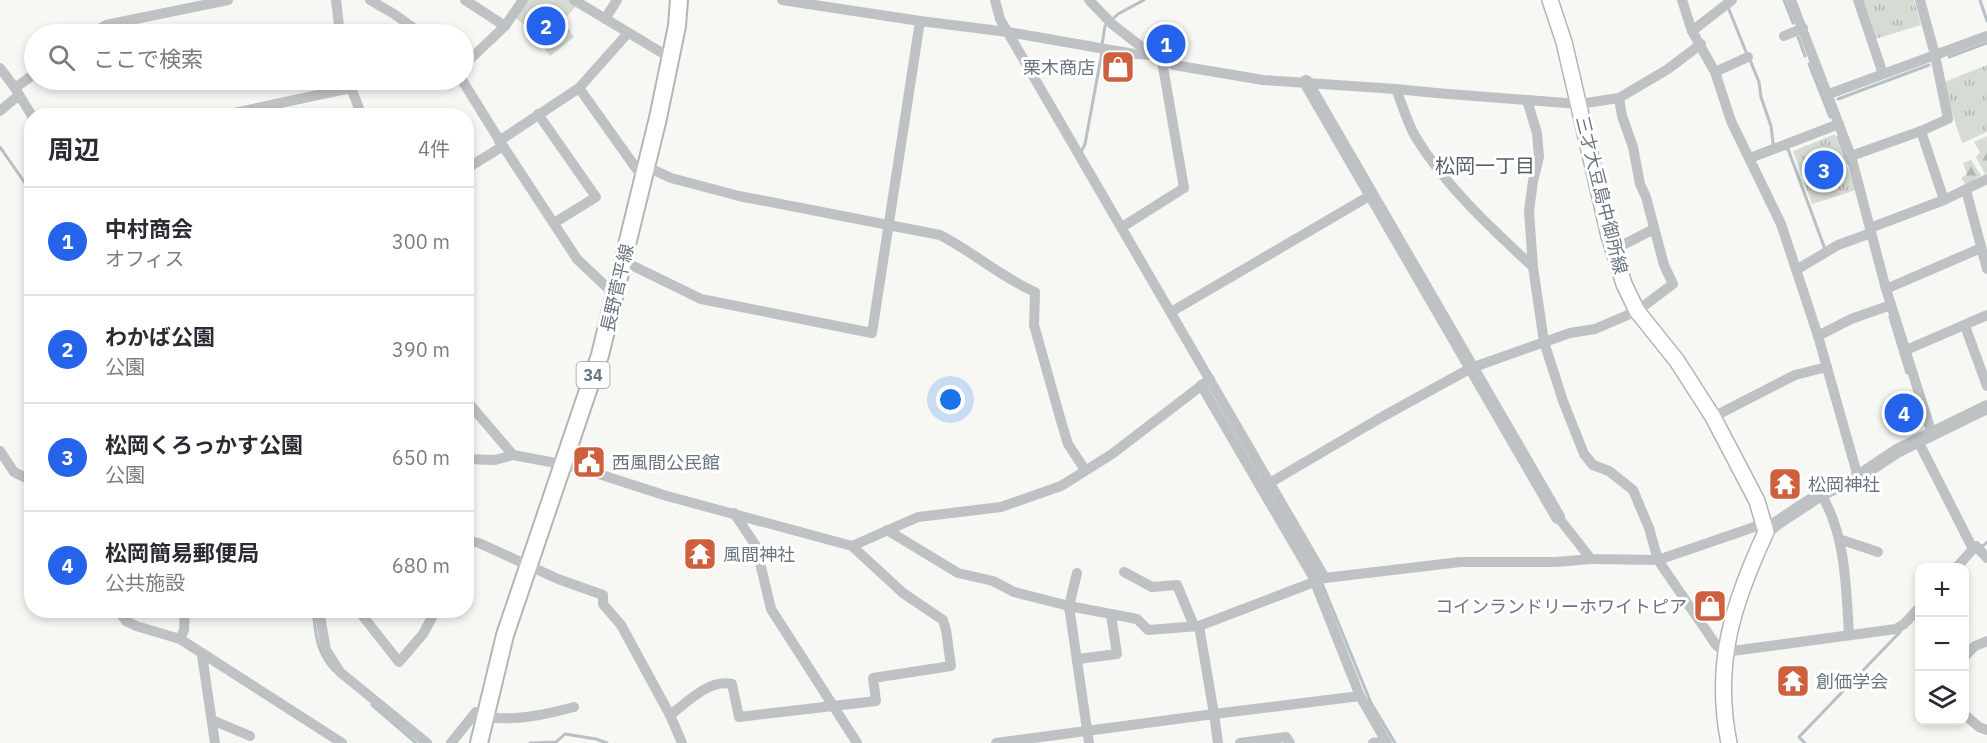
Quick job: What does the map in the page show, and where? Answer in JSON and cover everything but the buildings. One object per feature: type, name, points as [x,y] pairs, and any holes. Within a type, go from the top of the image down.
[{"type":"main road","name":"長野菅平線","points":[[479,743],[505,635],[600,355],[616,297],[658,118],[677,26],[680,0]]},
{"type":"main road","name":"三才大豆島中御所線","points":[[1550,0],[1564,42],[1593,171],[1624,284],[1637,311],[1677,361],[1713,417],[1757,501],[1765,528]]},
{"type":"main road","points":[[1729,743],[1722,683],[1725,652],[1737,604],[1765,528]]},
{"type":"street","points":[[110,24],[177,5],[226,0]]},
{"type":"street","points":[[336,0],[339,24]]},
{"type":"street","points":[[370,0],[408,24]]},
{"type":"street","points":[[465,0],[505,26]]},
{"type":"street","points":[[474,55],[505,26],[523,0]]},
{"type":"street","points":[[574,0],[669,57]]},
{"type":"street","points":[[605,19],[617,0]]},
{"type":"street","points":[[782,0],[1152,55]]},
{"type":"street","points":[[995,0],[1000,19],[1171,312],[1206,382],[1321,580],[1360,696],[1387,742],[1373,743]]},
{"type":"street","points":[[1089,0],[1110,22],[1152,55],[1174,65],[1263,80],[1579,104],[1619,98],[1668,69],[1701,44]]},
{"type":"street","points":[[1682,0],[1692,31],[1714,72],[1731,121],[1781,224],[1818,336],[1858,477]]},
{"type":"street","points":[[1692,31],[1732,0]]},
{"type":"street","points":[[1791,0],[1851,156],[1886,289],[1932,434]]},
{"type":"street","points":[[1858,0],[1882,74]]},
{"type":"street","points":[[1851,156],[1948,119],[1935,55],[1920,0]]},
{"type":"street","points":[[623,261],[701,299],[872,333],[920,21]]},
{"type":"street","points":[[1784,36],[1803,28]]},
{"type":"street","points":[[474,163],[538,114],[579,88],[628,33]]},
{"type":"street","points":[[1829,94],[1987,36]]},
{"type":"street","points":[[1714,72],[1748,57]]},
{"type":"street","points":[[1122,227],[1184,188],[1162,61]]},
{"type":"street","points":[[0,68],[27,108]]},
{"type":"street","points":[[1306,82],[1558,517],[1591,559]]},
{"type":"street","points":[[0,111],[24,85]]},
{"type":"street","points":[[579,88],[644,172],[739,196],[940,235],[1012,282],[1035,292],[1035,325],[1061,421],[1068,444],[1085,470]]},
{"type":"street","points":[[1396,89],[1414,135],[1442,175],[1498,235],[1533,267]]},
{"type":"street","points":[[254,108],[326,90]]},
{"type":"street","points":[[352,90],[360,108]]},
{"type":"street","points":[[468,90],[577,259],[616,297]]},
{"type":"street","points":[[1266,485],[1471,368],[1570,333],[1595,329],[1637,311],[1673,284],[1666,271],[1646,197],[1640,184],[1633,147],[1622,116],[1619,98]]},
{"type":"street","points":[[1527,100],[1537,133],[1539,157],[1529,211],[1533,267],[1544,342],[1563,401],[1584,454],[1593,465],[1609,471],[1633,490],[1649,528],[1658,560],[1716,645],[1725,652],[1896,629],[1915,612]]},
{"type":"street","points":[[538,114],[596,197],[554,223]]},
{"type":"street","points":[[1750,158],[1839,124]]},
{"type":"street","points":[[1921,131],[1944,200]]},
{"type":"street","points":[[1796,270],[1838,245],[1987,179]]},
{"type":"street","points":[[1966,190],[1987,269]]},
{"type":"street","points":[[1171,312],[1371,195]]},
{"type":"street","points":[[1613,250],[1654,228]]},
{"type":"street","points":[[1886,289],[1982,248]]},
{"type":"street","points":[[1818,336],[1851,319],[1891,305]]},
{"type":"street","points":[[1905,351],[1987,315]]},
{"type":"street","points":[[1965,326],[1987,386]]},
{"type":"street","points":[[1713,417],[1795,375],[1827,367]]},
{"type":"street","points":[[852,546],[918,517],[1001,507],[1061,486],[1112,454],[1206,382]]},
{"type":"street","points":[[887,530],[958,573],[993,581],[1014,592],[1069,606],[1137,619],[1148,630],[1196,626],[1321,580],[1460,562],[1658,560],[1777,523],[1821,494],[1858,477],[1897,452],[1987,407]]},
{"type":"street","points":[[474,409],[513,455]]},
{"type":"street","points":[[1918,441],[1973,549]]},
{"type":"street","points":[[0,452],[14,472],[24,477]]},
{"type":"street","points":[[474,459],[495,460],[513,455],[577,467],[667,496],[852,546],[903,593],[943,620],[951,666],[873,678],[876,701],[739,717],[732,684],[723,682],[711,685],[670,715]]},
{"type":"street","points":[[1821,494],[1828,506],[1839,539],[1849,634]]},
{"type":"street","points":[[734,513],[756,546],[771,609],[857,743]]},
{"type":"street","points":[[1839,539],[1878,552]]},
{"type":"street","points":[[474,542],[558,579],[603,595],[603,604],[621,626],[670,715],[682,743]]},
{"type":"street","points":[[1960,563],[1976,546],[1987,558]]},
{"type":"street","points":[[1124,572],[1152,587],[1177,585],[1196,626],[1218,743]]},
{"type":"street","points":[[1077,573],[1069,606],[1089,743]]},
{"type":"street","points":[[1078,659],[1117,654],[1111,615]]},
{"type":"street","points":[[124,618],[136,626],[180,639],[342,743]]},
{"type":"street","points":[[180,639],[184,630],[185,618]]},
{"type":"street","points":[[321,618],[326,650],[340,672],[427,743]]},
{"type":"street","points":[[363,618],[399,662],[423,634],[432,618]]},
{"type":"street","points":[[1969,653],[1975,646],[1987,641]]},
{"type":"street","points":[[202,655],[215,743]]},
{"type":"street","points":[[996,743],[1360,696]]},
{"type":"street","points":[[451,743],[476,712],[501,719],[533,717],[574,707]]},
{"type":"street","points":[[1969,718],[1978,727],[1987,730]]},
{"type":"street","points":[[212,720],[250,736]]},
{"type":"street","points":[[1240,743],[1286,737],[1290,743]]},
{"type":"green space","points":[[526,0],[568,0],[576,6],[563,21],[574,37],[550,56],[531,31],[515,17]]},
{"type":"green space","points":[[1861,0],[1914,0],[1921,25],[1875,39]]},
{"type":"green space","points":[[1987,65],[1987,132],[1962,143],[1942,83]]},
{"type":"green space","points":[[1835,134],[1856,190],[1812,204],[1793,151]]},
{"type":"green space","points":[[1987,136],[1987,173],[1985,174],[1976,157],[1980,152],[1974,142]]},
{"type":"green space","points":[[1971,160],[1981,175],[1966,185],[1961,178],[1967,174],[1963,163]]},
{"type":"waterway","points":[[1102,45],[1105,26],[1118,14],[1144,0]]},
{"type":"waterway","points":[[1784,0],[1793,23]]},
{"type":"waterway","points":[[1980,0],[1987,21]]},
{"type":"waterway","points":[[1728,7],[1746,52]]},
{"type":"waterway","points":[[1798,37],[1805,56]]},
{"type":"waterway","points":[[1949,57],[1987,43]]},
{"type":"waterway","points":[[1082,150],[1102,52]]},
{"type":"waterway","points":[[1750,60],[1759,82],[1761,97],[1771,126],[1773,143]]},
{"type":"waterway","points":[[1809,64],[1830,117]]},
{"type":"waterway","points":[[1838,99],[1929,65]]},
{"type":"waterway","points":[[1838,137],[1848,163]]},
{"type":"waterway","points":[[0,147],[24,182]]},
{"type":"waterway","points":[[1786,149],[1788,149],[1825,249]]},
{"type":"waterway","points":[[1890,317],[1907,373]]},
{"type":"waterway","points":[[1980,549],[1987,542]]},
{"type":"waterway","points":[[1321,581],[1371,703],[1395,743]]},
{"type":"waterway","points":[[314,618],[320,650],[334,671]]},
{"type":"waterway","points":[[1805,743],[1799,737],[1900,632]]},
{"type":"waterway","points":[[372,705],[416,743]]},
{"type":"waterway","points":[[530,743],[556,742],[565,734],[607,743]]},
{"type":"place","name":"わかば公園","points":[[546,26]]},
{"type":"place","name":"中村商会","points":[[1166,44]]},
{"type":"place","name":"栗木商店","points":[[1118,67]]},
{"type":"place","name":"松岡くろっかす公園","points":[[1824,170]]},
{"type":"place","name":"松岡簡易郵便局","points":[[1904,413]]},
{"type":"place","name":"西風間公民館","points":[[589,462]]},
{"type":"place","name":"松岡神社","points":[[1785,484]]},
{"type":"place","name":"風間神社","points":[[700,554]]},
{"type":"place","name":"コインランドリーホワイトピア","points":[[1710,606]]},
{"type":"place","name":"創価学会","points":[[1793,681]]},
{"type":"district","name":"松岡一丁目","points":[[1485,165]]}]
